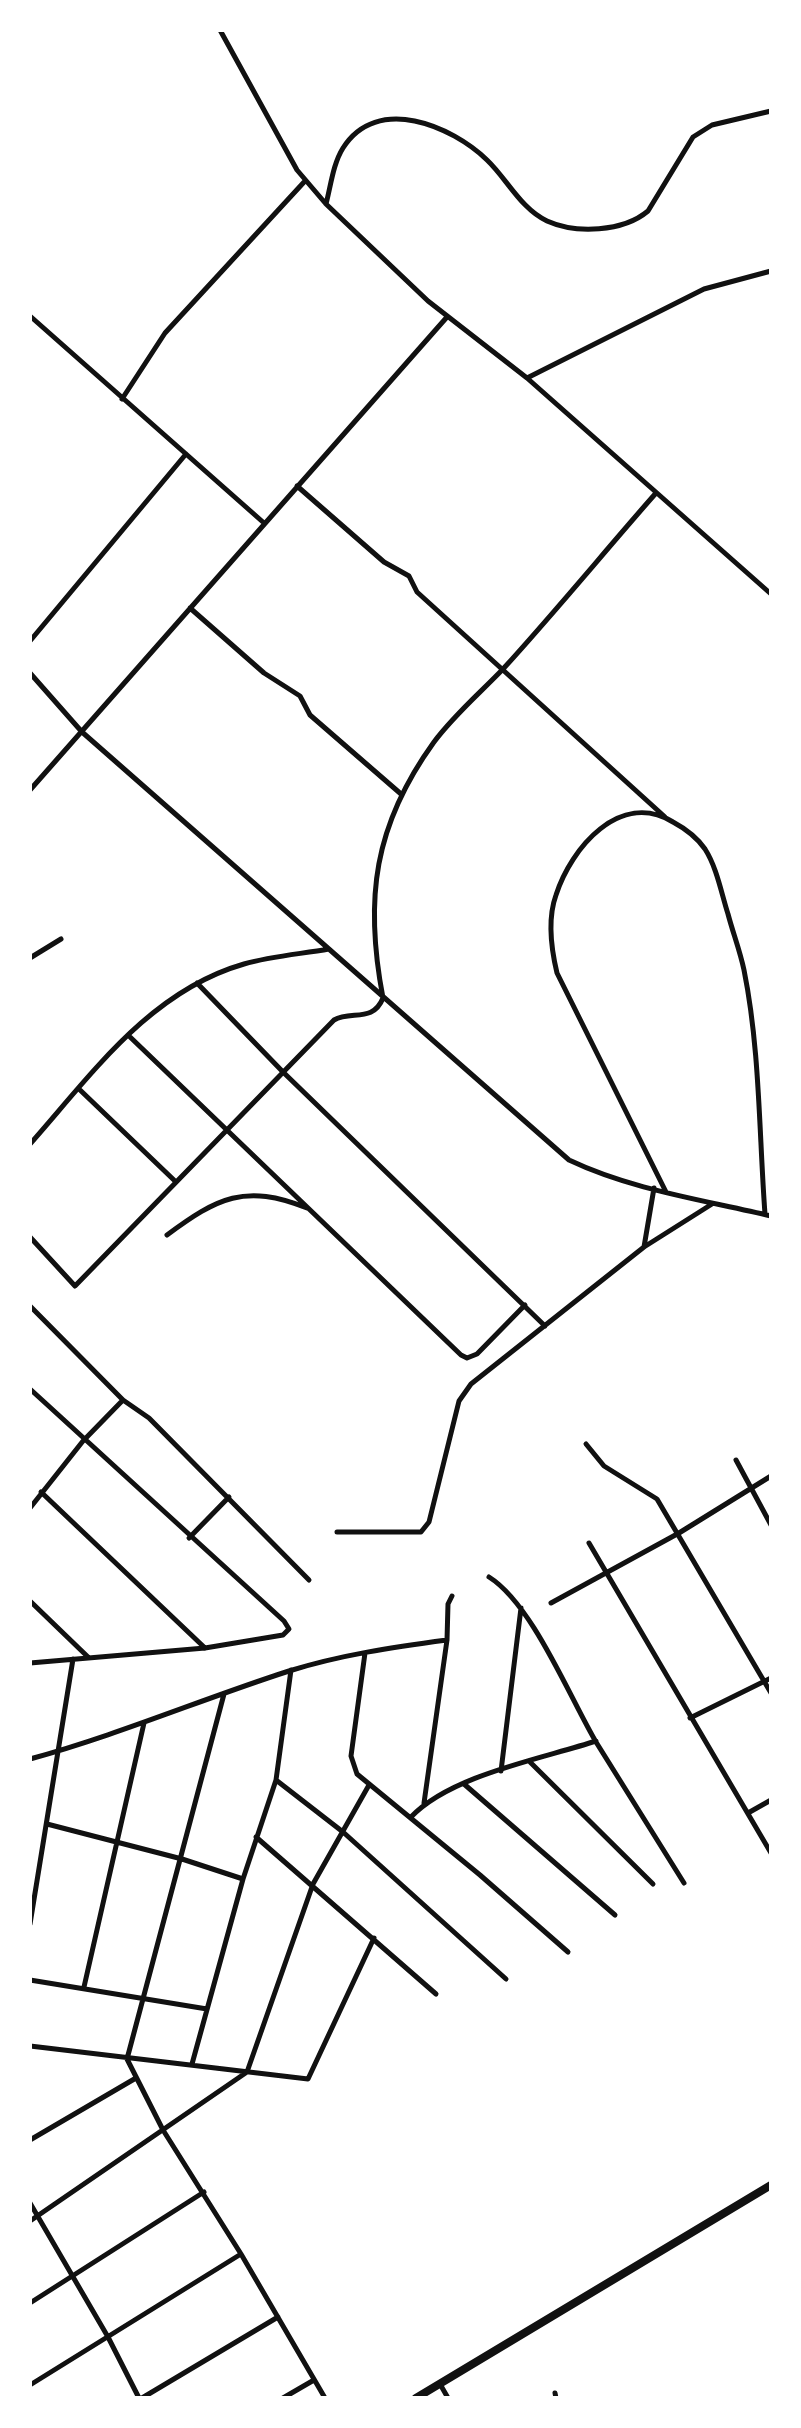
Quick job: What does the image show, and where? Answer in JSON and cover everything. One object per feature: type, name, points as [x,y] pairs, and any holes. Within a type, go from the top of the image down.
[{"type":"main road","points":[[416,2398],[771,2185]]},
{"type":"street","points":[[220,30],[305,181],[326,204],[447,317],[527,378],[771,594]]},
{"type":"street","points":[[326,204],[335,167],[344,146],[357,132],[376,122],[396,118],[444,130],[468,144],[488,161],[529,209],[545,220],[561,226],[590,229],[623,225],[638,220],[648,211],[693,137],[712,125],[771,111]]},
{"type":"street","points":[[122,399],[165,334],[305,181]]},
{"type":"street","points":[[527,378],[704,289],[771,271]]},
{"type":"street","points":[[30,316],[264,523]]},
{"type":"street","points":[[31,787],[447,317]]},
{"type":"street","points":[[30,640],[186,454]]},
{"type":"street","points":[[30,673],[82,732],[569,1160],[591,1171],[666,1192],[768,1215],[744,970],[715,870],[705,850],[692,833],[665,817],[417,592],[409,576],[384,562],[297,486]]},
{"type":"street","points":[[383,998],[374,948],[376,878],[380,855],[401,794],[449,724],[503,669],[656,493]]},
{"type":"street","points":[[190,607],[264,673],[300,696],[310,715],[401,794]]},
{"type":"street","points":[[665,817],[636,812],[611,820],[587,841],[569,865],[555,895],[551,918],[552,952],[557,974],[666,1192]]},
{"type":"street","points":[[30,958],[61,939]]},
{"type":"street","points":[[30,1144],[128,1035],[153,1012],[197,984],[242,964],[329,949]]},
{"type":"street","points":[[197,984],[283,1072],[545,1326]]},
{"type":"street","points":[[30,1237],[75,1286],[334,1020],[342,1016],[366,1016],[383,998]]},
{"type":"street","points":[[128,1035],[467,1359],[477,1354],[525,1305]]},
{"type":"street","points":[[79,1089],[176,1182]]},
{"type":"street","points":[[643,1247],[654,1188]]},
{"type":"street","points":[[167,1235],[208,1205],[241,1196],[276,1197],[310,1209]]},
{"type":"street","points":[[337,1532],[421,1532],[429,1522],[464,1392],[643,1247],[712,1204]]},
{"type":"street","points":[[30,1306],[123,1400],[149,1418],[309,1580]]},
{"type":"street","points":[[30,1389],[83,1441],[284,1621],[289,1629],[282,1635],[205,1648],[30,1663]]},
{"type":"street","points":[[30,1508],[83,1441],[123,1400]]},
{"type":"street","points":[[586,1444],[604,1466],[657,1499],[771,1693]]},
{"type":"street","points":[[736,1460],[771,1525]]},
{"type":"street","points":[[551,1603],[679,1533],[771,1476]]},
{"type":"street","points":[[41,1492],[205,1648]]},
{"type":"street","points":[[190,1538],[229,1497]]},
{"type":"street","points":[[589,1544],[771,1853]]},
{"type":"street","points":[[489,1577],[502,1586],[521,1608],[596,1741],[684,1883]]},
{"type":"street","points":[[424,1803],[447,1640],[448,1604],[452,1596]]},
{"type":"street","points":[[30,1601],[88,1657]]},
{"type":"street","points":[[501,1771],[521,1608]]},
{"type":"street","points":[[30,1759],[144,1723],[291,1670],[366,1653],[447,1640]]},
{"type":"street","points":[[366,1653],[351,1756],[353,1767],[369,1786],[411,1817],[568,1952]]},
{"type":"street","points":[[30,1924],[73,1659]]},
{"type":"street","points":[[192,2064],[243,1879],[276,1780],[291,1670]]},
{"type":"street","points":[[690,1718],[771,1678]]},
{"type":"street","points":[[224,1694],[182,1859],[141,1996],[127,2059],[163,2130],[204,2192],[325,2398]]},
{"type":"street","points":[[84,1987],[144,1723]]},
{"type":"street","points":[[411,1817],[424,1803],[464,1784],[596,1741]]},
{"type":"street","points":[[530,1762],[653,1884]]},
{"type":"street","points":[[276,1780],[343,1832],[506,1979]]},
{"type":"street","points":[[464,1784],[615,1915]]},
{"type":"street","points":[[30,2221],[247,2073],[313,1884],[369,1786]]},
{"type":"street","points":[[748,1813],[771,1800]]},
{"type":"street","points":[[47,1825],[182,1859],[243,1879]]},
{"type":"street","points":[[256,1837],[436,1994]]},
{"type":"street","points":[[30,2046],[127,2059],[192,2064],[247,2073],[310,2078],[373,1938]]},
{"type":"street","points":[[30,1980],[207,2008]]},
{"type":"street","points":[[30,2140],[136,2078]]},
{"type":"street","points":[[30,2303],[204,2192]]},
{"type":"street","points":[[30,2203],[140,2398],[278,2317]]},
{"type":"street","points":[[30,2385],[241,2254]]},
{"type":"street","points":[[283,2398],[314,2380]]},
{"type":"street","points":[[440,2384],[448,2398]]}]
